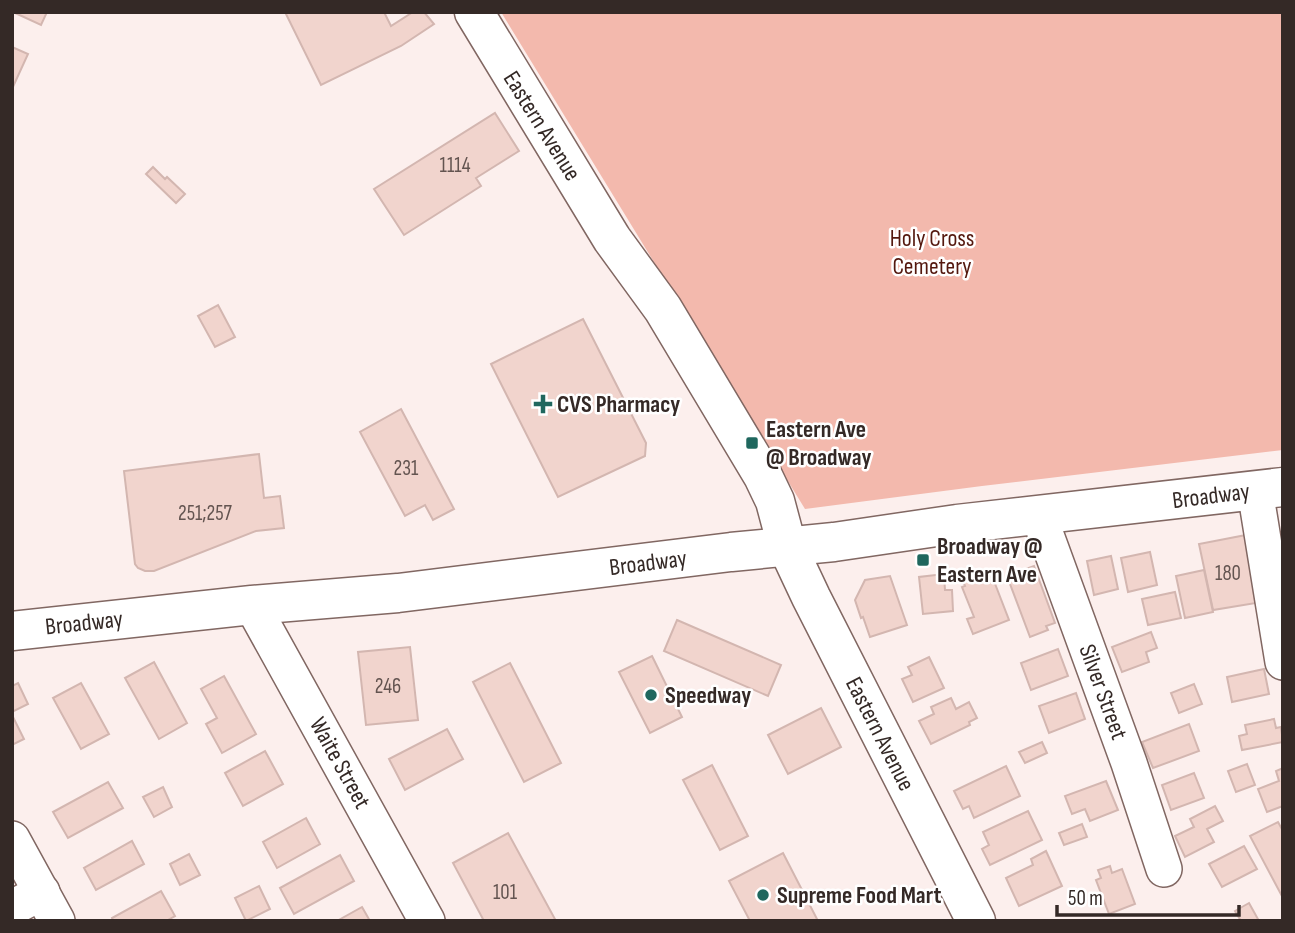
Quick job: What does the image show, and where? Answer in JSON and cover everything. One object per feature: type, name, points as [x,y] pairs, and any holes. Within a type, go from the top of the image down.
[{"type":"main road","name":"Eastern Avenue","points":[[474,12],[612,239],[647,318],[749,504],[787,546],[975,921]]},
{"type":"main road","name":"Broadway","points":[[12,631],[252,605],[398,593],[834,542],[957,524],[1269,489]]},
{"type":"street","points":[[1269,489],[1283,662]]},
{"type":"street","name":"Silver Street","points":[[1039,516],[1129,763],[1164,869]]},
{"type":"street","name":"Waite Street","points":[[252,605],[427,921]]},
{"type":"street","points":[[12,839],[37,907]]},
{"type":"green space","name":"Holy Cross Cemetery","points":[[501,12],[1283,12],[1283,450],[805,509]]},
{"type":"building","points":[[13,12],[47,12],[41,25]]},
{"type":"building","points":[[285,12],[384,12],[391,26],[413,12],[424,12],[434,24],[401,46],[321,85]]},
{"type":"building","points":[[12,47],[28,54],[12,89]]},
{"type":"building","points":[[495,113],[519,151],[476,178],[481,186],[404,235],[374,189]]},
{"type":"building","points":[[153,167],[185,194],[176,203],[146,174]]},
{"type":"building","points":[[218,305],[235,337],[215,347],[198,316]]},
{"type":"building","points":[[583,319],[646,443],[645,456],[558,497],[491,364]]},
{"type":"building","points":[[401,409],[454,509],[433,520],[425,505],[405,516],[360,432]]},
{"type":"building","points":[[259,454],[264,498],[280,496],[284,528],[256,531],[154,571],[138,568],[135,564],[124,471]]},
{"type":"building","points":[[1246,535],[1256,603],[1213,610],[1199,544]]},
{"type":"building","points":[[1150,552],[1157,585],[1128,592],[1121,558]]},
{"type":"building","points":[[1111,556],[1118,589],[1094,595],[1087,561]]},
{"type":"building","points":[[1034,566],[1055,623],[1046,626],[1048,630],[1030,637],[1007,576]]},
{"type":"building","points":[[1204,570],[1213,612],[1185,618],[1176,576]]},
{"type":"building","points":[[976,573],[979,581],[992,576],[1009,620],[973,634],[967,619],[974,617],[962,587],[965,586],[962,578]]},
{"type":"building","points":[[944,574],[945,590],[952,590],[953,611],[923,614],[919,577]]},
{"type":"building","points":[[890,576],[907,625],[870,637],[855,600],[865,580]]},
{"type":"building","points":[[1175,592],[1181,618],[1148,625],[1142,599]]},
{"type":"building","name":"Speedway","points":[[677,620],[781,665],[768,696],[664,651]]},
{"type":"building","points":[[1151,632],[1157,648],[1146,652],[1149,662],[1122,672],[1112,647]]},
{"type":"building","points":[[410,647],[418,720],[366,725],[358,652]]},
{"type":"building","points":[[1058,649],[1068,676],[1031,690],[1021,663]]},
{"type":"building","name":"Speedway","points":[[652,656],[682,717],[650,733],[619,672]]},
{"type":"building","points":[[929,657],[944,688],[913,702],[902,679],[912,675],[908,667]]},
{"type":"building","points":[[154,662],[187,723],[159,739],[125,678]]},
{"type":"building","points":[[510,663],[561,763],[524,782],[473,682]]},
{"type":"building","points":[[1264,669],[1269,694],[1232,702],[1227,677]]},
{"type":"building","points":[[224,676],[256,734],[222,753],[206,724],[217,718],[201,689]]},
{"type":"building","points":[[18,683],[28,704],[12,712],[12,686]]},
{"type":"building","points":[[81,683],[109,734],[81,749],[53,698]]},
{"type":"building","points":[[1194,684],[1202,704],[1179,713],[1171,693]]},
{"type":"building","points":[[1076,693],[1085,719],[1049,733],[1039,706]]},
{"type":"building","points":[[951,698],[956,709],[969,702],[977,718],[969,722],[970,725],[931,744],[919,721],[934,714],[931,707]]},
{"type":"building","points":[[821,708],[841,747],[788,774],[768,735]]},
{"type":"building","points":[[12,715],[24,739],[12,745]]},
{"type":"building","points":[[1274,719],[1276,728],[1281,727],[1283,742],[1242,750],[1239,736],[1247,734],[1245,725]]},
{"type":"building","points":[[1189,724],[1199,751],[1153,768],[1142,742]]},
{"type":"building","points":[[447,729],[463,759],[405,790],[389,759]]},
{"type":"building","points":[[1042,742],[1047,753],[1025,763],[1019,752]]},
{"type":"building","points":[[265,751],[283,784],[243,806],[225,773]]},
{"type":"building","points":[[1247,764],[1255,785],[1236,792],[1228,771]]},
{"type":"building","points":[[712,765],[748,836],[720,850],[683,780]]},
{"type":"building","points":[[1006,766],[1020,796],[974,818],[969,806],[963,809],[954,791]]},
{"type":"building","points":[[1283,768],[1283,806],[1267,812],[1258,789],[1279,781],[1276,771]]},
{"type":"building","points":[[1194,773],[1204,798],[1171,810],[1162,785]]},
{"type":"building","points":[[1106,781],[1118,810],[1090,821],[1085,809],[1072,814],[1065,796]]},
{"type":"building","points":[[108,782],[123,808],[68,838],[53,812]]},
{"type":"building","points":[[163,787],[172,807],[154,817],[143,797]]},
{"type":"building","points":[[1215,806],[1223,821],[1207,829],[1214,842],[1185,857],[1175,836],[1194,827],[1190,819]]},
{"type":"building","points":[[1028,811],[1042,840],[990,865],[982,849],[989,845],[983,832]]},
{"type":"building","points":[[306,818],[320,844],[277,868],[263,842]]},
{"type":"building","points":[[1278,822],[1283,831],[1283,898],[1250,836]]},
{"type":"building","points":[[1082,824],[1087,837],[1064,845],[1059,833]]},
{"type":"building","points":[[508,833],[556,921],[484,921],[453,863]]},
{"type":"building","points":[[132,841],[144,864],[96,890],[84,868]]},
{"type":"building","points":[[1244,846],[1257,869],[1222,887],[1209,864]]},
{"type":"building","points":[[1046,851],[1062,886],[1019,906],[1006,878],[1033,865],[1031,859]]},
{"type":"building","points":[[783,853],[818,921],[750,921],[729,881]]},
{"type":"building","points":[[189,854],[200,875],[180,885],[170,864]]},
{"type":"building","points":[[340,855],[354,881],[294,914],[280,888]]},
{"type":"building","points":[[1110,866],[1112,873],[1122,869],[1135,904],[1109,914],[1096,880],[1101,878],[1098,870]]},
{"type":"building","points":[[259,886],[270,909],[246,921],[235,898]]},
{"type":"building","points":[[161,891],[175,916],[166,921],[113,921],[112,918]]},
{"type":"building","points":[[1249,903],[1259,921],[1241,921],[1235,911]]},
{"type":"building","points":[[362,907],[370,921],[337,921]]},
{"type":"place","name":"CVS Pharmacy","points":[[543,404]]},
{"type":"place","name":"Eastern Ave @ Broadway","points":[[752,443]]},
{"type":"place","name":"Broadway @ Eastern Ave","points":[[923,560]]},
{"type":"place","name":"Speedway","points":[[651,695]]},
{"type":"place","name":"Supreme Food Mart","points":[[763,895]]}]
